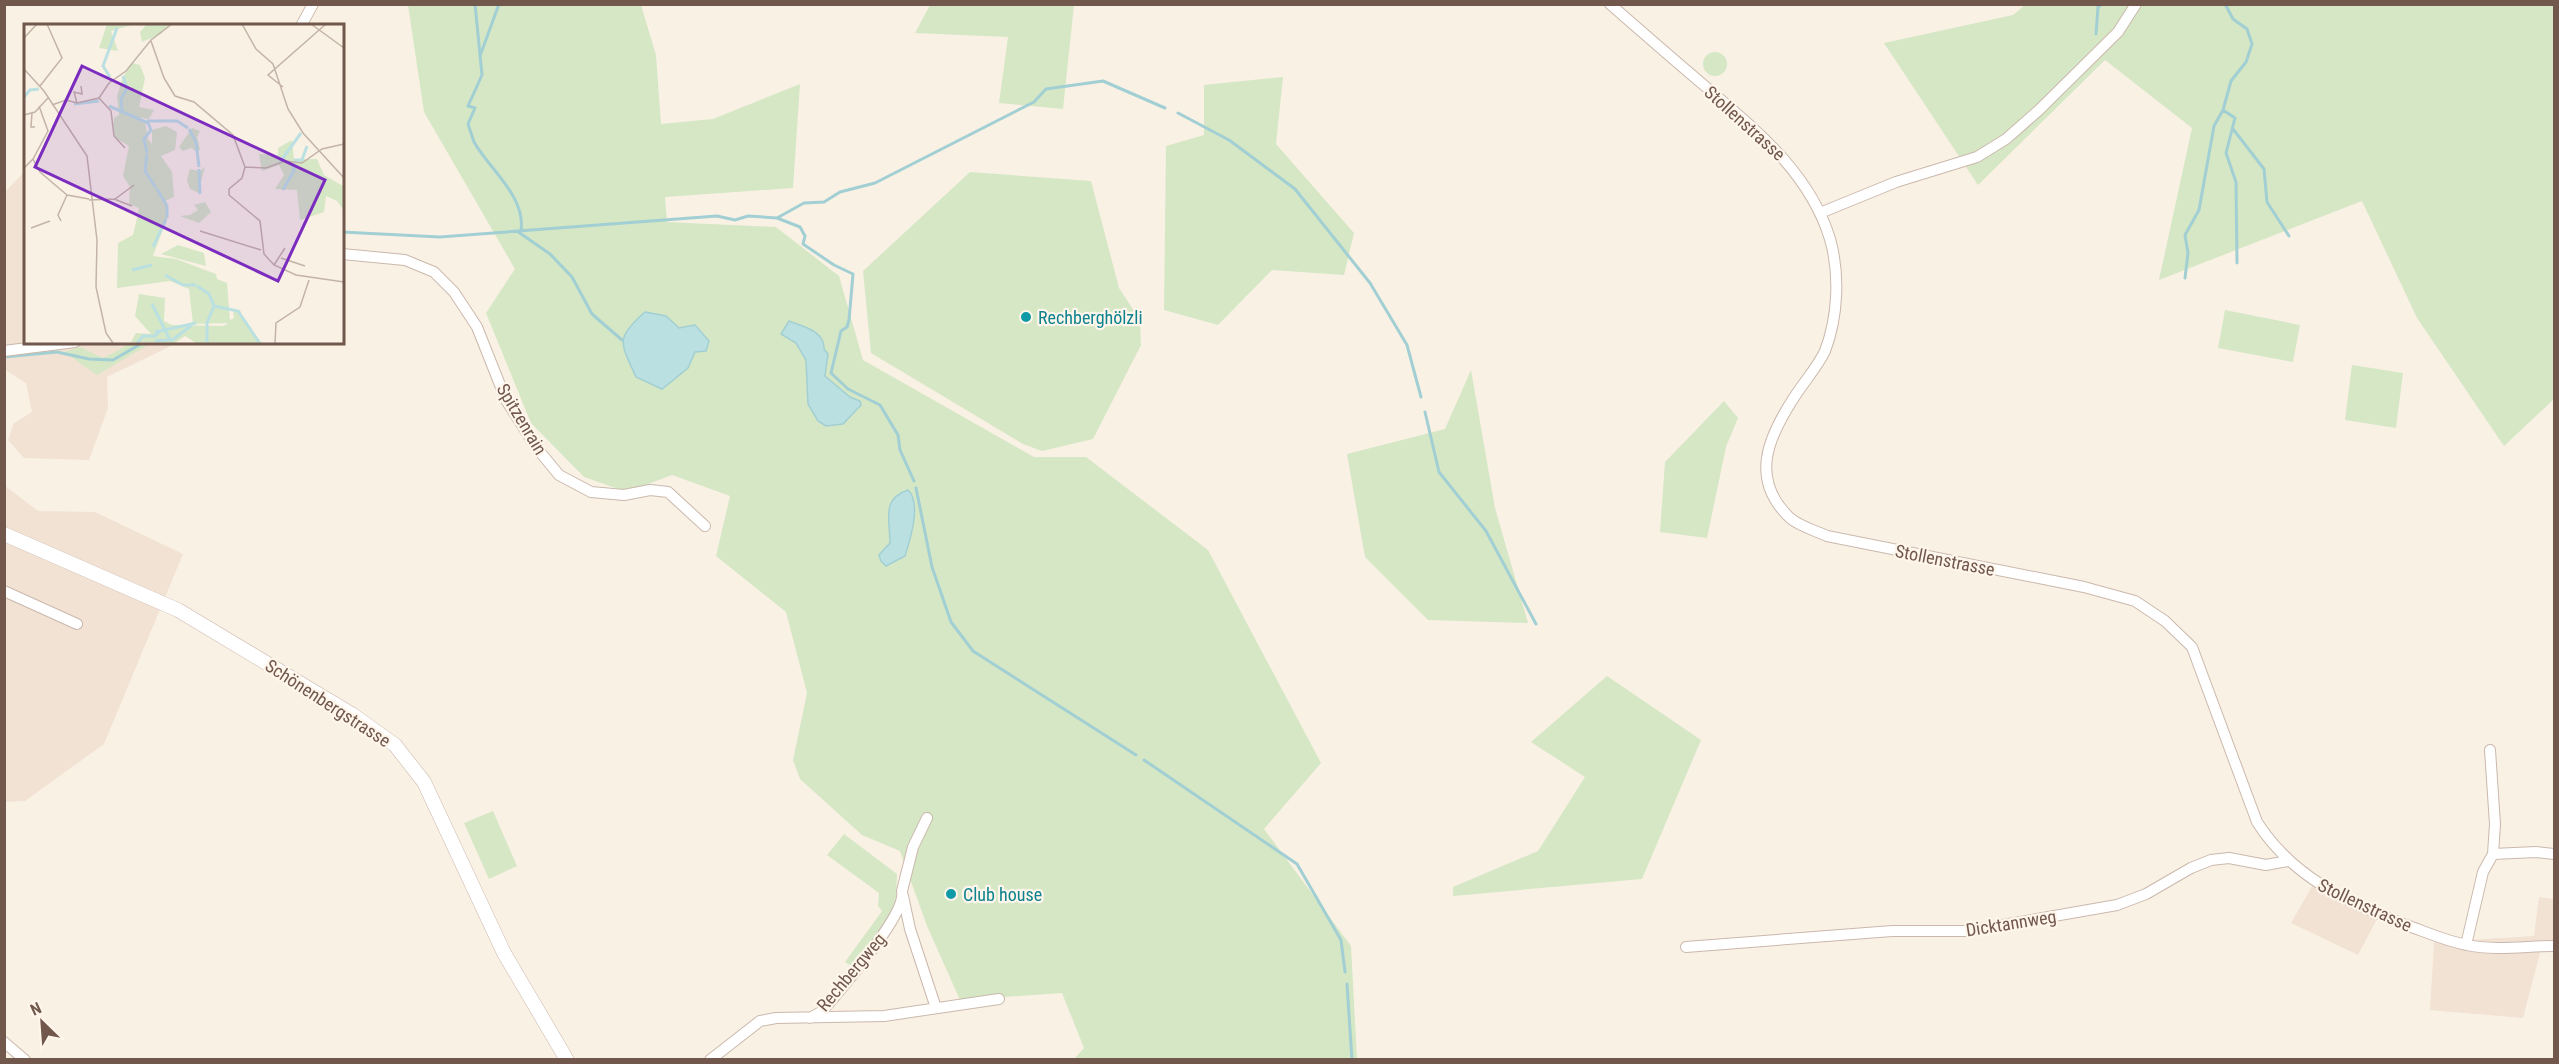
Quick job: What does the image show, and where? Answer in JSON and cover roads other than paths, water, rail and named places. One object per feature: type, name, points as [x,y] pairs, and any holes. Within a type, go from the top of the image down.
[{"type":"street","points":[[302,24],[313,4]]},
{"type":"street","name":"Stollenstrasse","points":[[1610,4],[1788,162],[1820,213],[1830,240],[1836,272],[1833,317],[1824,352],[1773,435],[1764,464],[1773,496],[1792,519],[1827,536],[2084,587],[2135,602],[2165,621],[2192,647],[2257,822],[2269,841],[2288,861],[2329,890],[2362,907],[2445,940],[2485,948],[2554,946]]},
{"type":"street","points":[[1820,213],[1896,182],[1977,157],[1999,144],[2039,110],[2103,49],[2118,32],[2136,4]]},
{"type":"street","name":"Spitzenrain","points":[[344,254],[405,260],[434,272],[454,292],[477,327],[506,399],[536,447],[559,475],[591,492],[624,495],[650,490],[668,492],[705,526]]},
{"type":"street","points":[[4,351],[59,344]]},
{"type":"street","name":"Schönenbergstrasse","points":[[4,534],[178,610],[353,715],[395,745],[424,782],[504,953],[567,1059]]},
{"type":"street","points":[[4,591],[77,624]]},
{"type":"street","points":[[2466,945],[2483,872],[2493,854],[2495,824],[2490,750]]},
{"type":"street","name":"Rechbergweg","points":[[711,1059],[760,1021],[776,1018],[809,1019],[821,1012],[832,1000],[893,921],[903,896],[902,891],[913,847],[927,818]]},
{"type":"street","points":[[2493,854],[2536,852],[2554,854]]},
{"type":"street","name":"Dicktannweg","points":[[1686,947],[1892,930],[1969,932],[2117,905],[2146,894],[2191,868],[2211,860],[2229,858],[2266,865],[2288,861]]},
{"type":"street","points":[[903,896],[910,929],[936,1008]]},
{"type":"street","points":[[809,1019],[884,1016],[999,999]]},
{"type":"street","points":[[4,1042],[25,1059]]},
{"type":"water","points":[[645,312],[666,316],[679,328],[695,325],[709,341],[706,351],[695,352],[688,368],[662,389],[636,377],[624,349],[623,342],[628,329]]},
{"type":"water","points":[[789,321],[812,330],[821,338],[828,354],[825,376],[850,397],[860,401],[861,405],[843,424],[826,426],[818,421],[808,404],[806,360],[796,343],[781,334]]},
{"type":"water","points":[[908,490],[912,496],[915,512],[912,532],[905,556],[886,566],[879,555],[890,543],[890,504],[899,494]]},
{"type":"waterway","points":[[475,4],[482,75],[468,106],[475,108],[468,124],[474,142],[518,206],[521,231]]},
{"type":"waterway","points":[[480,56],[499,4]]},
{"type":"waterway","points":[[2096,34],[2098,7],[2102,4]]},
{"type":"waterway","points":[[2225,4],[2233,19],[2247,29],[2252,44],[2246,62],[2231,81],[2223,110],[2235,118],[2226,153],[2236,182],[2237,263]]},
{"type":"waterway","points":[[777,218],[804,203],[824,202],[840,192],[875,183],[1034,102],[1046,89],[1103,81],[1165,108]]},
{"type":"waterway","points":[[2185,278],[2188,253],[2185,235],[2199,210],[2214,126],[2223,110]]},
{"type":"waterway","points":[[1178,113],[1229,140],[1295,189],[1370,283],[1407,345],[1421,397]]},
{"type":"waterway","points":[[2233,129],[2264,169],[2267,202],[2289,236]]},
{"type":"waterway","points":[[344,232],[440,237],[717,216],[735,220],[748,216],[777,218],[800,227],[805,236],[803,244],[834,265],[853,274],[849,320],[847,327],[841,331],[831,373],[848,389],[880,405],[898,435],[900,450],[914,481]]},
{"type":"waterway","points":[[517,231],[550,254],[572,277],[592,314],[622,340]]},
{"type":"waterway","points":[[4,357],[57,352],[89,359],[113,360],[141,344]]},
{"type":"waterway","points":[[1425,412],[1439,472],[1486,531],[1536,624]]},
{"type":"waterway","points":[[916,488],[932,567],[951,622],[973,651],[1136,755]]},
{"type":"waterway","points":[[1144,760],[1297,864],[1341,940],[1345,972]]},
{"type":"waterway","points":[[1347,984],[1352,1060]]},
{"type":"place","name":"Rechberghölzli","points":[[1026,317]]},
{"type":"place","name":"Club house","points":[[951,894]]}]
